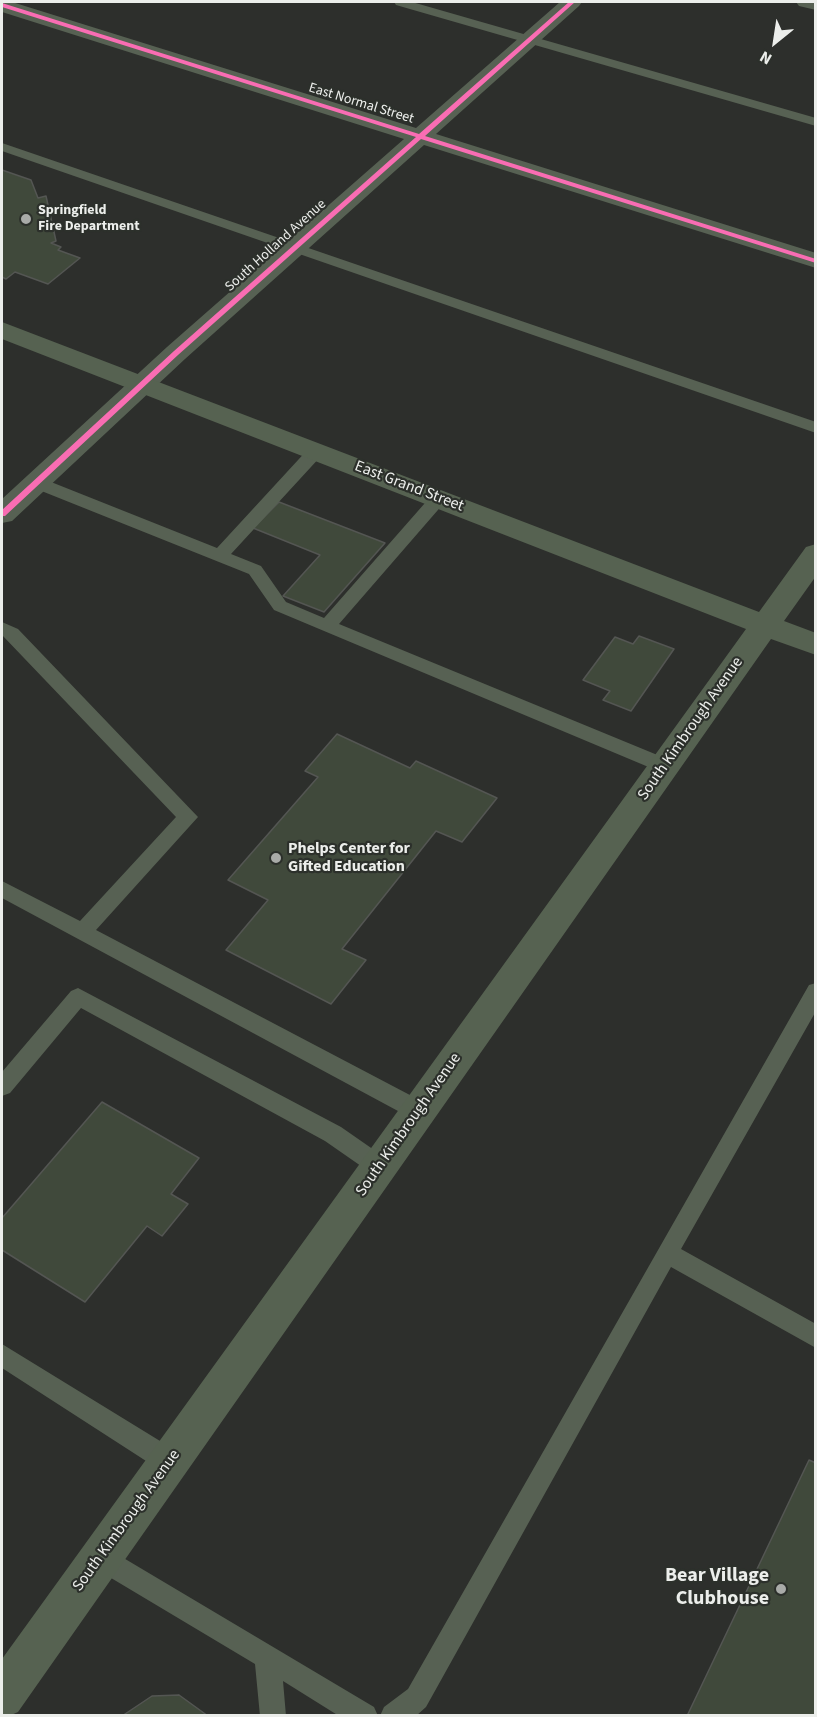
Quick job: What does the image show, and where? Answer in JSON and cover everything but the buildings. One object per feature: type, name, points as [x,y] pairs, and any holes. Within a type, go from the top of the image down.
[{"type":"main road","name":"East Grand Street","points":[[2,330],[816,645]]},
{"type":"main road","name":"South Kimbrough Avenue","points":[[2,1696],[816,554]]},
{"type":"street","name":"South Holland Avenue","points":[[2,514],[141,384],[572,2]]},
{"type":"street","points":[[806,2],[816,4]]},
{"type":"street","name":"East Normal Street","points":[[2,5],[816,261]]},
{"type":"lane","points":[[400,2],[816,122]]},
{"type":"lane","points":[[2,147],[816,428]]},
{"type":"lane","points":[[220,556],[316,451]]},
{"type":"lane","points":[[35,482],[255,570],[280,606],[665,766]]},
{"type":"lane","points":[[327,626],[438,499]]},
{"type":"lane","points":[[2,628],[12,633],[188,817],[82,932]]},
{"type":"lane","points":[[2,889],[419,1111]]},
{"type":"lane","points":[[393,1716],[417,1698],[816,991]]},
{"type":"lane","points":[[2,1087],[78,997],[333,1134],[380,1166]]},
{"type":"lane","points":[[667,1253],[816,1337]]},
{"type":"lane","points":[[2,1355],[169,1461]]},
{"type":"lane","points":[[100,1557],[365,1716]]},
{"type":"lane","points":[[267,1657],[273,1716]]},
{"type":"cycle path","points":[[2,514],[176,353],[572,2]]},
{"type":"cycle path","points":[[2,5],[816,261]]},
{"type":"place","name":"Springfield Fire Department","points":[[26,219]]},
{"type":"place","name":"Phelps Center for Gifted Education","points":[[276,858]]},
{"type":"place","name":"Bear Village Clubhouse","points":[[781,1589]]}]
